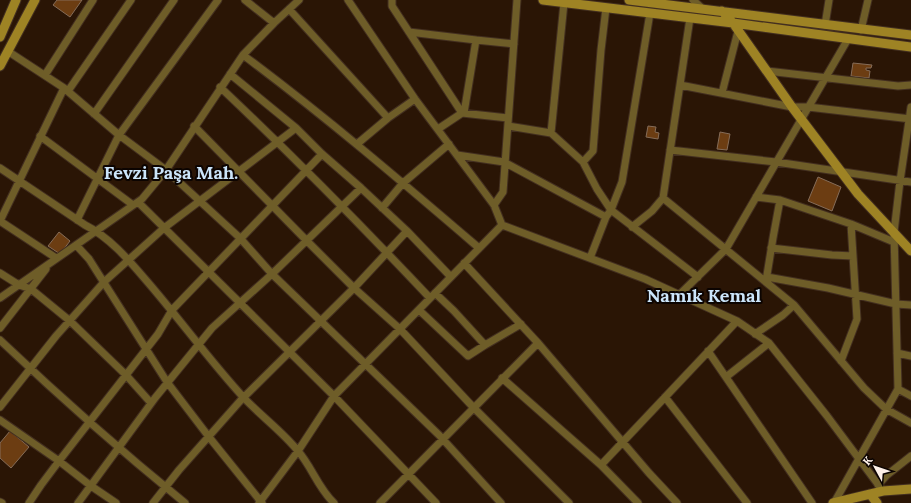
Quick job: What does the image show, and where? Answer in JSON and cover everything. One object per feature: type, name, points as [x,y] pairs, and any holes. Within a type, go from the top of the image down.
[{"type":"main road","points":[[0,37],[16,0]]},
{"type":"main road","points":[[0,66],[9,52],[35,0]]},
{"type":"main road","points":[[543,0],[733,23],[911,47]]},
{"type":"main road","points":[[629,0],[911,35]]},
{"type":"main road","points":[[722,11],[733,23],[792,107],[858,194],[894,232],[907,243],[911,250]]},
{"type":"main road","points":[[834,503],[856,501],[881,488],[911,489]]},
{"type":"main road","points":[[870,494],[877,503]]},
{"type":"street","points":[[45,75],[93,0]]},
{"type":"street","points":[[56,258],[0,221],[40,136],[66,89],[130,0]]},
{"type":"street","points":[[94,114],[174,0]]},
{"type":"street","points":[[77,220],[119,135],[218,0]]},
{"type":"street","points":[[246,0],[274,23]]},
{"type":"street","points":[[0,298],[142,198],[166,170],[220,87],[243,55],[299,0]]},
{"type":"street","points":[[348,0],[415,99],[494,205],[502,225],[644,279],[737,321],[769,343],[827,416],[881,488],[887,475],[911,456]]},
{"type":"street","points":[[392,0],[392,6],[463,113]]},
{"type":"street","points":[[494,205],[502,192],[517,0]]},
{"type":"street","points":[[693,0],[703,9]]},
{"type":"street","points":[[825,25],[829,0]]},
{"type":"street","points":[[861,30],[868,0]]},
{"type":"street","points":[[551,133],[564,3]]},
{"type":"street","points":[[583,162],[593,150],[606,8]]},
{"type":"street","points":[[289,9],[388,118]]},
{"type":"street","points":[[590,258],[622,182],[650,13]]},
{"type":"street","points":[[632,226],[652,211],[663,198],[690,18]]},
{"type":"street","points":[[722,93],[738,31]]},
{"type":"street","points":[[409,32],[514,44]]},
{"type":"street","points":[[679,295],[726,248],[848,39]]},
{"type":"street","points":[[463,113],[476,40]]},
{"type":"street","points":[[9,52],[66,89],[119,135],[166,170],[199,200],[240,238],[272,274],[442,439],[501,503]]},
{"type":"street","points":[[243,55],[357,144],[479,248]]},
{"type":"street","points":[[767,71],[826,76],[898,86],[911,85]]},
{"type":"street","points":[[230,74],[296,128],[322,154],[362,188],[407,231],[451,277]]},
{"type":"street","points":[[680,85],[792,107],[808,107],[910,119]]},
{"type":"street","points":[[220,87],[278,141],[342,208],[432,296],[454,311],[485,345]]},
{"type":"street","points":[[357,144],[388,118],[415,99]]},
{"type":"street","points":[[834,503],[898,389],[894,232],[911,107]]},
{"type":"street","points":[[438,129],[463,113],[508,118]]},
{"type":"street","points":[[194,126],[354,288],[400,329],[473,407],[569,503]]},
{"type":"street","points":[[508,126],[551,133],[583,162],[597,189],[611,210],[698,277]]},
{"type":"street","points":[[0,407],[30,369],[104,282],[164,228],[296,128]]},
{"type":"street","points":[[40,136],[135,203],[164,228],[334,396],[436,503]]},
{"type":"street","points":[[382,208],[403,183],[449,144]]},
{"type":"street","points":[[670,150],[776,162],[911,182]]},
{"type":"street","points":[[29,503],[40,485],[158,334],[172,310],[322,154]]},
{"type":"street","points":[[457,155],[504,162],[606,217]]},
{"type":"street","points":[[0,168],[77,220],[96,231],[129,260],[244,398],[298,451],[327,496],[334,503]]},
{"type":"street","points":[[78,503],[167,382],[212,328],[240,304],[362,188]]},
{"type":"street","points":[[756,197],[780,200],[851,224],[894,242]]},
{"type":"street","points":[[663,198],[767,279],[794,304],[864,388],[886,409],[911,422]]},
{"type":"street","points":[[767,279],[780,200]]},
{"type":"street","points":[[841,360],[857,319],[851,224]]},
{"type":"street","points":[[76,245],[104,282],[167,382],[261,502],[298,451],[334,396],[502,225]]},
{"type":"street","points":[[153,503],[244,398],[321,322],[388,253],[407,231]]},
{"type":"street","points":[[771,248],[853,256]]},
{"type":"street","points":[[464,263],[538,343],[677,503]]},
{"type":"street","points":[[0,328],[49,264]]},
{"type":"street","points":[[0,273],[19,285],[31,289],[70,321],[126,375],[151,403]]},
{"type":"street","points":[[767,279],[828,288],[896,304],[911,305]]},
{"type":"street","points":[[755,334],[783,315],[794,304]]},
{"type":"street","points":[[419,310],[468,356],[521,324]]},
{"type":"street","points":[[601,465],[737,321]]},
{"type":"street","points":[[0,340],[89,422],[185,503]]},
{"type":"street","points":[[380,503],[473,407],[538,343]]},
{"type":"street","points":[[726,378],[769,343]]},
{"type":"street","points":[[708,351],[812,503]]},
{"type":"street","points":[[897,353],[911,356]]},
{"type":"street","points":[[502,378],[601,465],[638,503]]},
{"type":"street","points":[[898,389],[911,396]]},
{"type":"street","points":[[665,397],[747,503]]},
{"type":"street","points":[[0,420],[59,461],[90,486],[116,503]]},
{"type":"building","points":[[57,0],[82,0],[70,17],[53,5]]},
{"type":"building","points":[[853,63],[872,65],[871,68],[866,68],[866,70],[870,71],[869,78],[851,76]]},
{"type":"building","points":[[648,126],[656,127],[655,132],[659,133],[658,139],[646,137]]},
{"type":"building","points":[[720,132],[730,134],[727,150],[717,149]]},
{"type":"building","points":[[818,177],[841,187],[832,211],[808,201]]},
{"type":"building","points":[[59,232],[70,241],[60,254],[48,246]]},
{"type":"building","points":[[10,431],[29,447],[11,468],[0,458],[0,443]]},
{"type":"district","name":"Fevzi Paşa Mah.","points":[[171,173]]},
{"type":"district","name":"Namık Kemal","points":[[704,296]]}]
